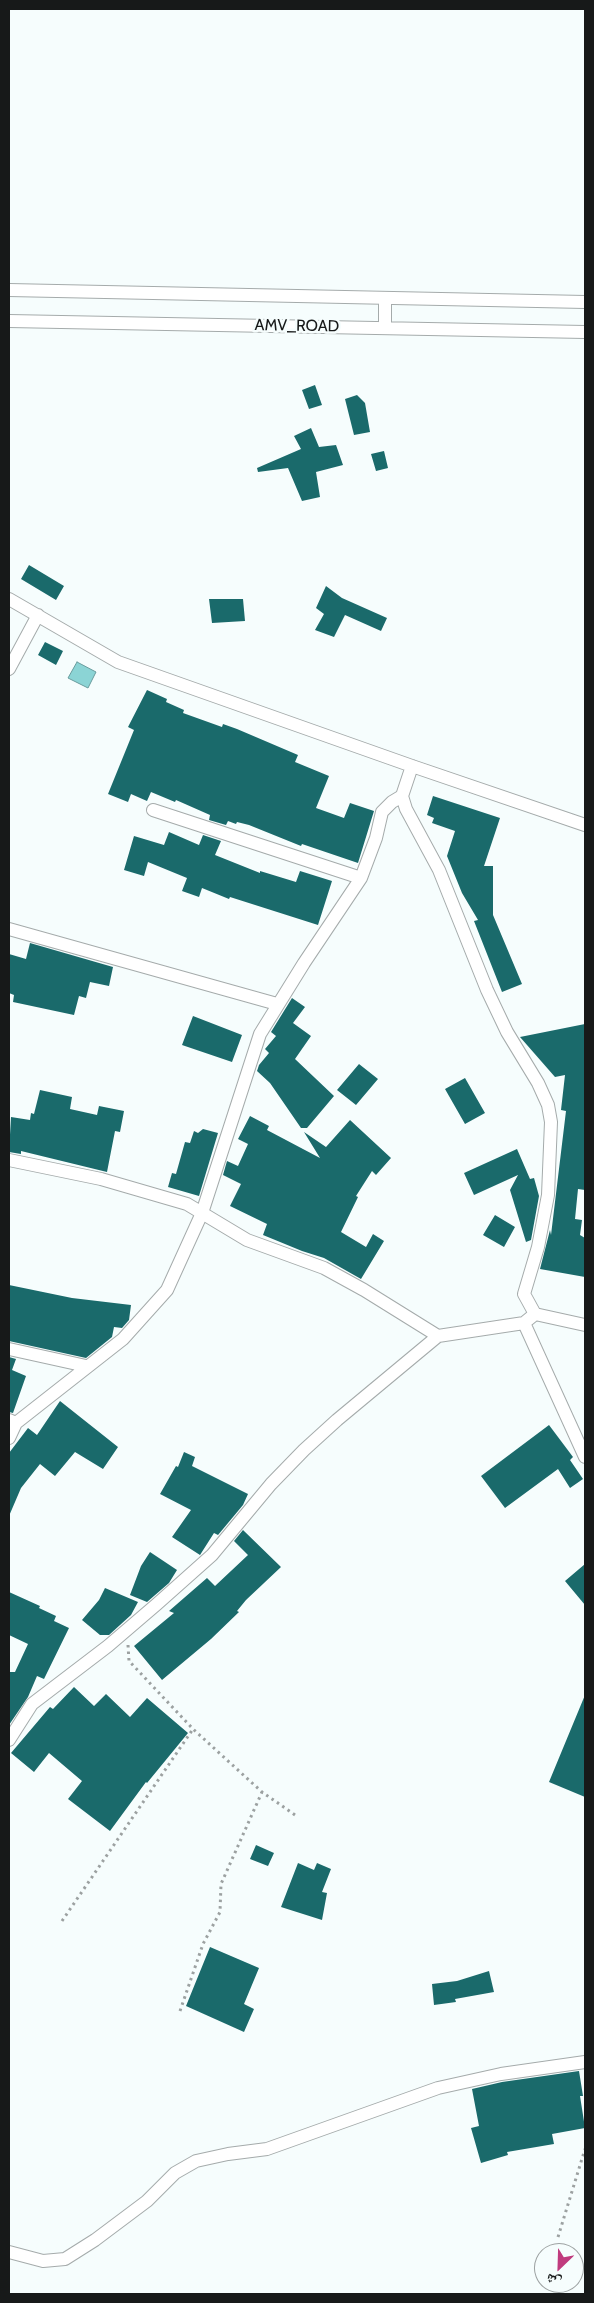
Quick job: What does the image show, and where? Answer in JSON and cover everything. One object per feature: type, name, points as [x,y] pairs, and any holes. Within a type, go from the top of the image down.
[{"type":"street","points":[[9,290],[585,302]]},
{"type":"street","points":[[385,298],[385,327]]},
{"type":"street","name":"AMV_ROAD","points":[[9,321],[585,332]]},
{"type":"street","points":[[9,599],[118,662],[585,825]]},
{"type":"street","points":[[9,669],[38,615]]},
{"type":"street","points":[[412,766],[402,796],[406,809],[439,870],[487,990],[507,1032],[538,1083],[548,1105],[551,1122],[548,1195],[538,1247],[524,1294],[535,1314],[585,1325]]},
{"type":"street","points":[[9,1438],[13,1421],[123,1339],[167,1290],[202,1213],[260,1034],[277,1004],[362,878],[376,838],[382,812],[392,802],[402,796]]},
{"type":"street","points":[[153,810],[362,878]]},
{"type":"street","points":[[9,929],[277,1004]]},
{"type":"street","points":[[9,1160],[101,1179],[187,1204],[247,1240],[324,1268],[364,1290],[438,1336]]},
{"type":"street","points":[[9,1740],[32,1704],[128,1630],[212,1554],[271,1484],[337,1420],[438,1336],[524,1323],[535,1314]]},
{"type":"street","points":[[524,1323],[585,1457]]},
{"type":"street","points":[[9,1349],[86,1366]]},
{"type":"street","points":[[9,2252],[43,2261],[66,2259],[147,2201],[174,2173],[196,2161],[228,2154],[267,2149],[438,2088],[501,2074],[585,2062]]},
{"type":"path","points":[[128,1630],[129,1661],[193,1729],[262,1792],[298,1818]]},
{"type":"path","points":[[62,1921],[193,1729]]},
{"type":"path","points":[[180,2011],[204,1944],[220,1912],[221,1884],[262,1792]]},
{"type":"path","points":[[558,2237],[585,2149]]},
{"type":"water","points":[[77,662],[96,672],[88,688],[68,678]]},
{"type":"building","points":[[315,385],[322,405],[309,409],[302,390]]},
{"type":"building","points":[[357,395],[365,403],[370,432],[354,435],[345,399]]},
{"type":"building","points":[[311,428],[319,447],[336,445],[343,465],[316,472],[320,497],[302,501],[288,468],[258,472],[257,468],[301,449],[294,436]]},
{"type":"building","points":[[384,451],[388,468],[376,471],[371,454]]},
{"type":"building","points":[[29,565],[64,586],[56,600],[21,579]]},
{"type":"building","points":[[326,586],[342,598],[387,618],[381,631],[345,615],[334,637],[315,630],[324,614],[316,608]]},
{"type":"building","points":[[209,599],[243,599],[245,621],[212,623]]},
{"type":"building","points":[[45,642],[63,651],[56,665],[38,655]]},
{"type":"building","points":[[147,690],[167,699],[166,702],[184,710],[183,713],[222,727],[223,724],[237,729],[298,755],[295,762],[329,776],[316,808],[344,818],[350,803],[374,811],[358,863],[302,844],[301,846],[249,825],[228,821],[226,825],[209,820],[210,815],[176,800],[175,802],[151,792],[147,801],[131,794],[128,802],[108,794],[134,730],[128,727]]},
{"type":"building","points":[[433,796],[500,818],[484,866],[493,866],[493,915],[522,984],[502,992],[474,921],[478,920],[462,893],[447,856],[455,831],[432,823],[434,818],[427,815]]},
{"type":"building","points":[[169,832],[199,845],[203,835],[221,841],[215,855],[260,873],[260,871],[296,882],[300,871],[332,881],[318,925],[230,897],[229,899],[202,888],[199,897],[182,891],[187,878],[148,862],[144,876],[124,870],[134,836],[164,845]]},
{"type":"building","points":[[30,943],[113,967],[109,986],[90,982],[86,998],[79,996],[74,1015],[13,1002],[14,995],[9,993],[9,954],[26,959]]},
{"type":"building","points":[[292,998],[305,1007],[293,1023],[311,1036],[295,1059],[334,1096],[307,1128],[301,1128],[270,1083],[257,1071],[259,1065],[269,1053],[265,1049],[276,1036],[271,1032]]},
{"type":"building","points":[[193,1016],[242,1035],[232,1062],[182,1045]]},
{"type":"building","points":[[585,1024],[585,1190],[578,1189],[575,1219],[582,1220],[580,1235],[585,1238],[585,1277],[540,1269],[550,1230],[551,1235],[566,1111],[561,1110],[565,1075],[555,1077],[520,1037]]},
{"type":"building","points":[[359,1064],[378,1079],[356,1105],[337,1090]]},
{"type":"building","points":[[465,1078],[485,1113],[465,1124],[445,1089]]},
{"type":"building","points":[[40,1090],[72,1097],[70,1109],[97,1115],[99,1106],[124,1111],[120,1132],[115,1131],[107,1172],[21,1151],[21,1154],[9,1152],[11,1117],[30,1120],[31,1113],[34,1114]]},
{"type":"building","points":[[250,1116],[269,1126],[267,1130],[320,1158],[304,1132],[326,1147],[350,1120],[391,1158],[376,1175],[372,1171],[356,1196],[358,1197],[341,1232],[366,1247],[373,1234],[384,1241],[361,1279],[324,1258],[263,1235],[267,1224],[230,1206],[241,1184],[223,1175],[227,1161],[238,1166],[248,1144],[238,1139]]},
{"type":"building","points":[[203,1129],[218,1133],[199,1196],[168,1187],[172,1173],[176,1174],[185,1142],[190,1143],[194,1131],[198,1133]]},
{"type":"building","points":[[517,1149],[530,1179],[534,1178],[539,1196],[531,1240],[526,1242],[510,1190],[518,1175],[474,1195],[464,1173]]},
{"type":"building","points":[[495,1215],[515,1227],[504,1247],[483,1235]]},
{"type":"building","points":[[9,1285],[72,1298],[131,1305],[129,1320],[122,1328],[114,1327],[112,1337],[86,1358],[9,1341]]},
{"type":"building","points":[[9,1357],[16,1359],[12,1370],[26,1376],[13,1413],[9,1412]]},
{"type":"building","points":[[60,1401],[118,1447],[103,1469],[75,1452],[55,1476],[40,1464],[21,1488],[9,1516],[9,1453],[28,1428],[37,1435]]},
{"type":"building","points":[[549,1425],[573,1457],[570,1460],[583,1479],[570,1488],[558,1469],[505,1508],[481,1476]]},
{"type":"building","points":[[184,1452],[195,1457],[192,1466],[248,1494],[243,1505],[218,1535],[214,1533],[200,1555],[172,1537],[191,1510],[160,1494],[176,1466],[178,1467]]},
{"type":"building","points":[[243,1530],[281,1567],[246,1600],[237,1611],[239,1612],[211,1639],[162,1680],[134,1646],[174,1613],[169,1611],[207,1578],[215,1586],[248,1555],[234,1541]]},
{"type":"building","points":[[150,1552],[177,1570],[169,1583],[147,1602],[130,1595],[141,1566]]},
{"type":"building","points":[[585,1564],[585,1605],[565,1581]]},
{"type":"building","points":[[105,1588],[138,1602],[131,1615],[109,1635],[100,1635],[82,1620],[99,1600]]},
{"type":"building","points":[[9,1592],[40,1606],[39,1608],[56,1616],[54,1621],[69,1628],[44,1679],[37,1676],[28,1697],[9,1725],[9,1672],[15,1672],[28,1644],[9,1635]]},
{"type":"building","points":[[74,1687],[94,1706],[106,1694],[130,1717],[147,1698],[188,1733],[146,1782],[110,1831],[68,1799],[82,1781],[49,1753],[34,1772],[11,1753],[50,1707],[53,1709]]},
{"type":"building","points":[[585,1695],[585,1797],[549,1782]]},
{"type":"building","points":[[256,1845],[274,1853],[268,1866],[250,1859]]},
{"type":"building","points":[[298,1863],[314,1870],[317,1863],[331,1869],[322,1892],[327,1893],[322,1920],[281,1907]]},
{"type":"building","points":[[210,1947],[259,1968],[244,2004],[254,2009],[244,2032],[186,2006]]},
{"type":"building","points":[[489,1971],[494,1992],[455,1999],[456,2002],[434,2005],[432,1984],[457,1981]]},
{"type":"building","points":[[579,2071],[583,2096],[580,2096],[585,2128],[552,2134],[554,2144],[507,2152],[508,2155],[481,2163],[471,2128],[479,2126],[472,2089],[502,2082]]}]
